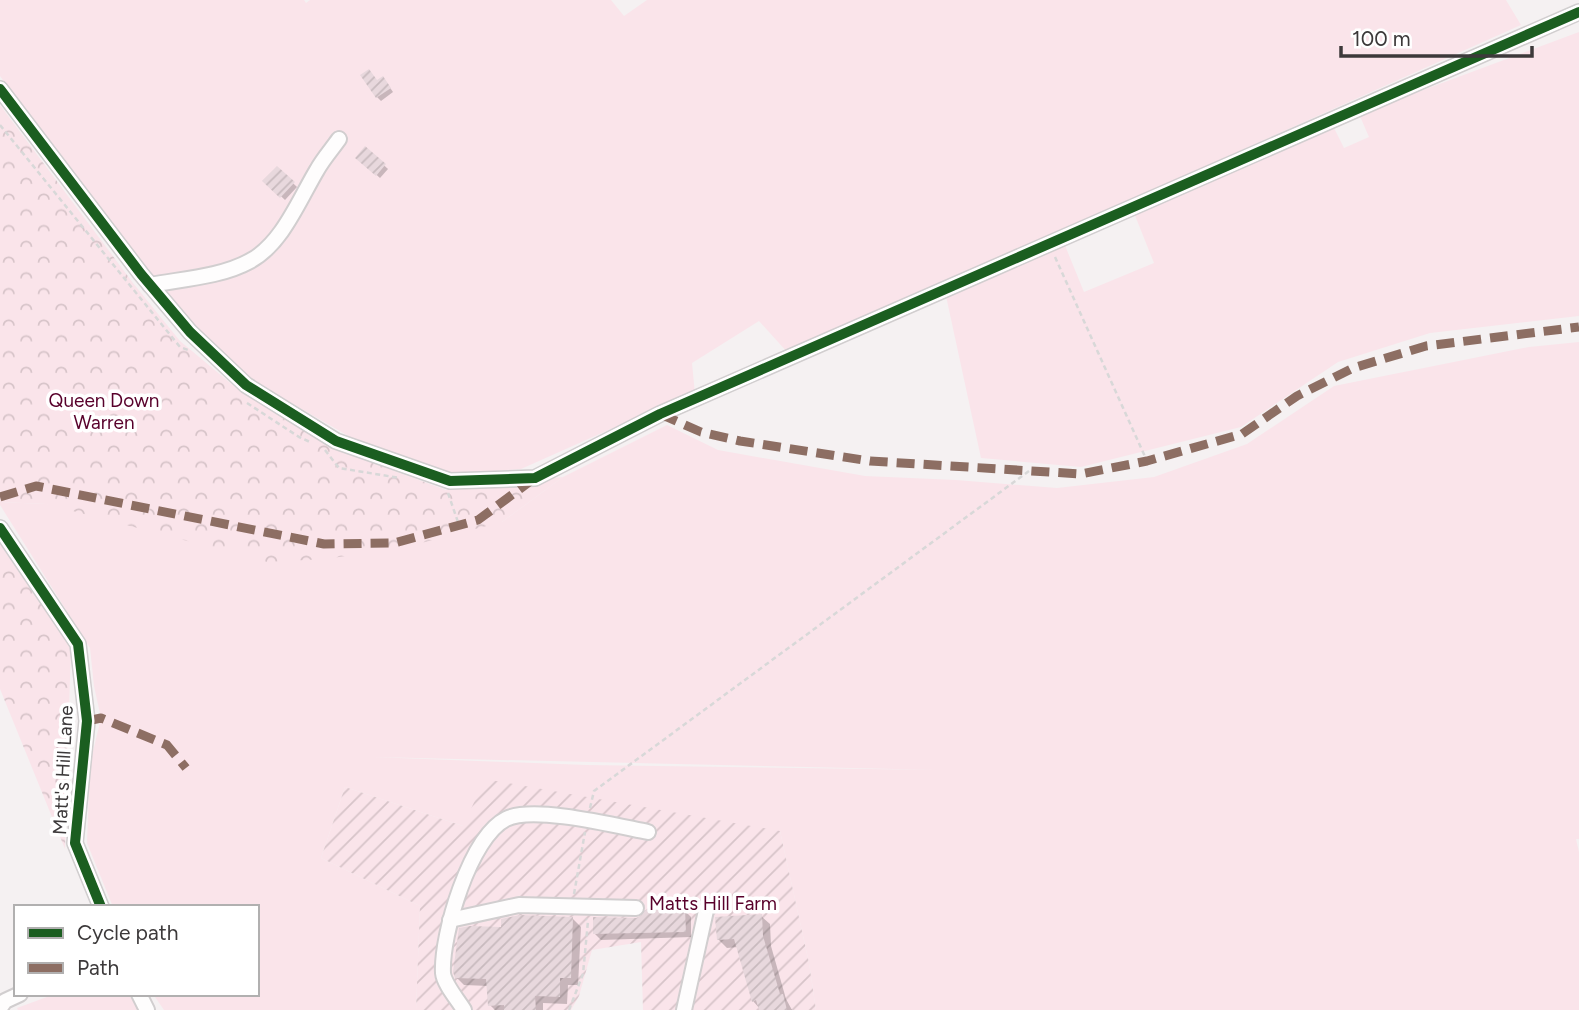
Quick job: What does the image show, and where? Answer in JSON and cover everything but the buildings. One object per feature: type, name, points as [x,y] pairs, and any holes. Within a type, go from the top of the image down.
[{"type":"street","points":[[0,89],[150,285],[190,332],[246,385],[336,441],[450,481],[535,478],[660,414],[1579,12]]},
{"type":"street","points":[[150,285],[234,268],[262,253],[281,230],[318,167],[339,139]]},
{"type":"street","name":"Matt's Hill Lane","points":[[0,528],[78,643],[87,721],[75,843],[100,905]]},
{"type":"street","points":[[464,1010],[443,975],[450,920],[467,870],[483,841],[505,819],[524,814],[587,820],[648,832]]},
{"type":"street","points":[[450,920],[520,905],[636,908]]},
{"type":"street","points":[[684,1010],[707,906]]},
{"type":"street","points":[[0,1008],[5,1001],[16,996]]},
{"type":"path","points":[[1049,244],[1147,461]]},
{"type":"path","points":[[569,1010],[583,974],[588,921],[572,907],[594,791],[1029,471]]},
{"type":"green space","points":[[0,0],[304,0],[306,3],[310,0],[611,0],[624,16],[647,0],[1506,0],[1521,25],[788,353],[759,321],[692,363],[695,394],[521,469],[454,474],[369,448],[250,379],[195,331],[123,241],[0,76]]},
{"type":"green space","points":[[1579,32],[1579,316],[1430,333],[1338,362],[1241,427],[1081,467],[981,458],[946,296],[1064,243],[1084,292],[1154,263],[1134,213],[1333,126],[1344,148],[1369,137],[1359,114]]},
{"type":"green space","name":"Queen Down Warren","points":[[0,105],[133,283],[180,341],[241,392],[332,448],[446,490],[563,477],[502,522],[402,548],[325,559],[267,562],[46,504],[0,502]]},
{"type":"green space","points":[[1579,342],[1579,839],[1576,839],[1579,852],[1579,1010],[816,1010],[809,963],[780,831],[463,826],[345,787],[321,858],[420,906],[416,1010],[164,1010],[154,996],[259,996],[259,905],[112,905],[87,843],[90,764],[101,718],[90,648],[0,505],[0,502],[502,522],[563,477],[667,425],[718,450],[865,476],[1057,488],[1154,477],[1247,444],[1334,386],[1529,347]],"holes":[[[373,757],[937,770],[586,765]]]},
{"type":"green space","points":[[0,534],[71,644],[65,849],[0,689]]},
{"type":"green space","name":"Matts Hill Farm","points":[[485,779],[780,831],[809,963],[816,1010],[643,1010],[641,942],[592,950],[579,996],[571,1010],[416,1010],[420,906],[321,858],[345,787],[463,826]]},
{"type":"green space","points":[[50,996],[129,996],[139,1010],[18,1010],[17,1008]]},
{"type":"marked path","points":[[660,414],[701,432],[740,441],[870,461],[1081,474],[1147,461],[1242,434],[1297,396],[1353,368],[1426,346],[1579,327]]},
{"type":"marked path","points":[[0,497],[36,486],[324,544],[394,543],[478,520],[532,480]]},
{"type":"marked path","points":[[87,721],[101,718],[167,745],[186,768]]},
{"type":"cycle path","points":[[0,89],[141,274],[190,332],[246,385],[336,441],[450,481],[535,478],[660,414],[1579,12]]},
{"type":"cycle path","points":[[0,528],[78,644],[87,721],[75,843],[100,905]]}]
